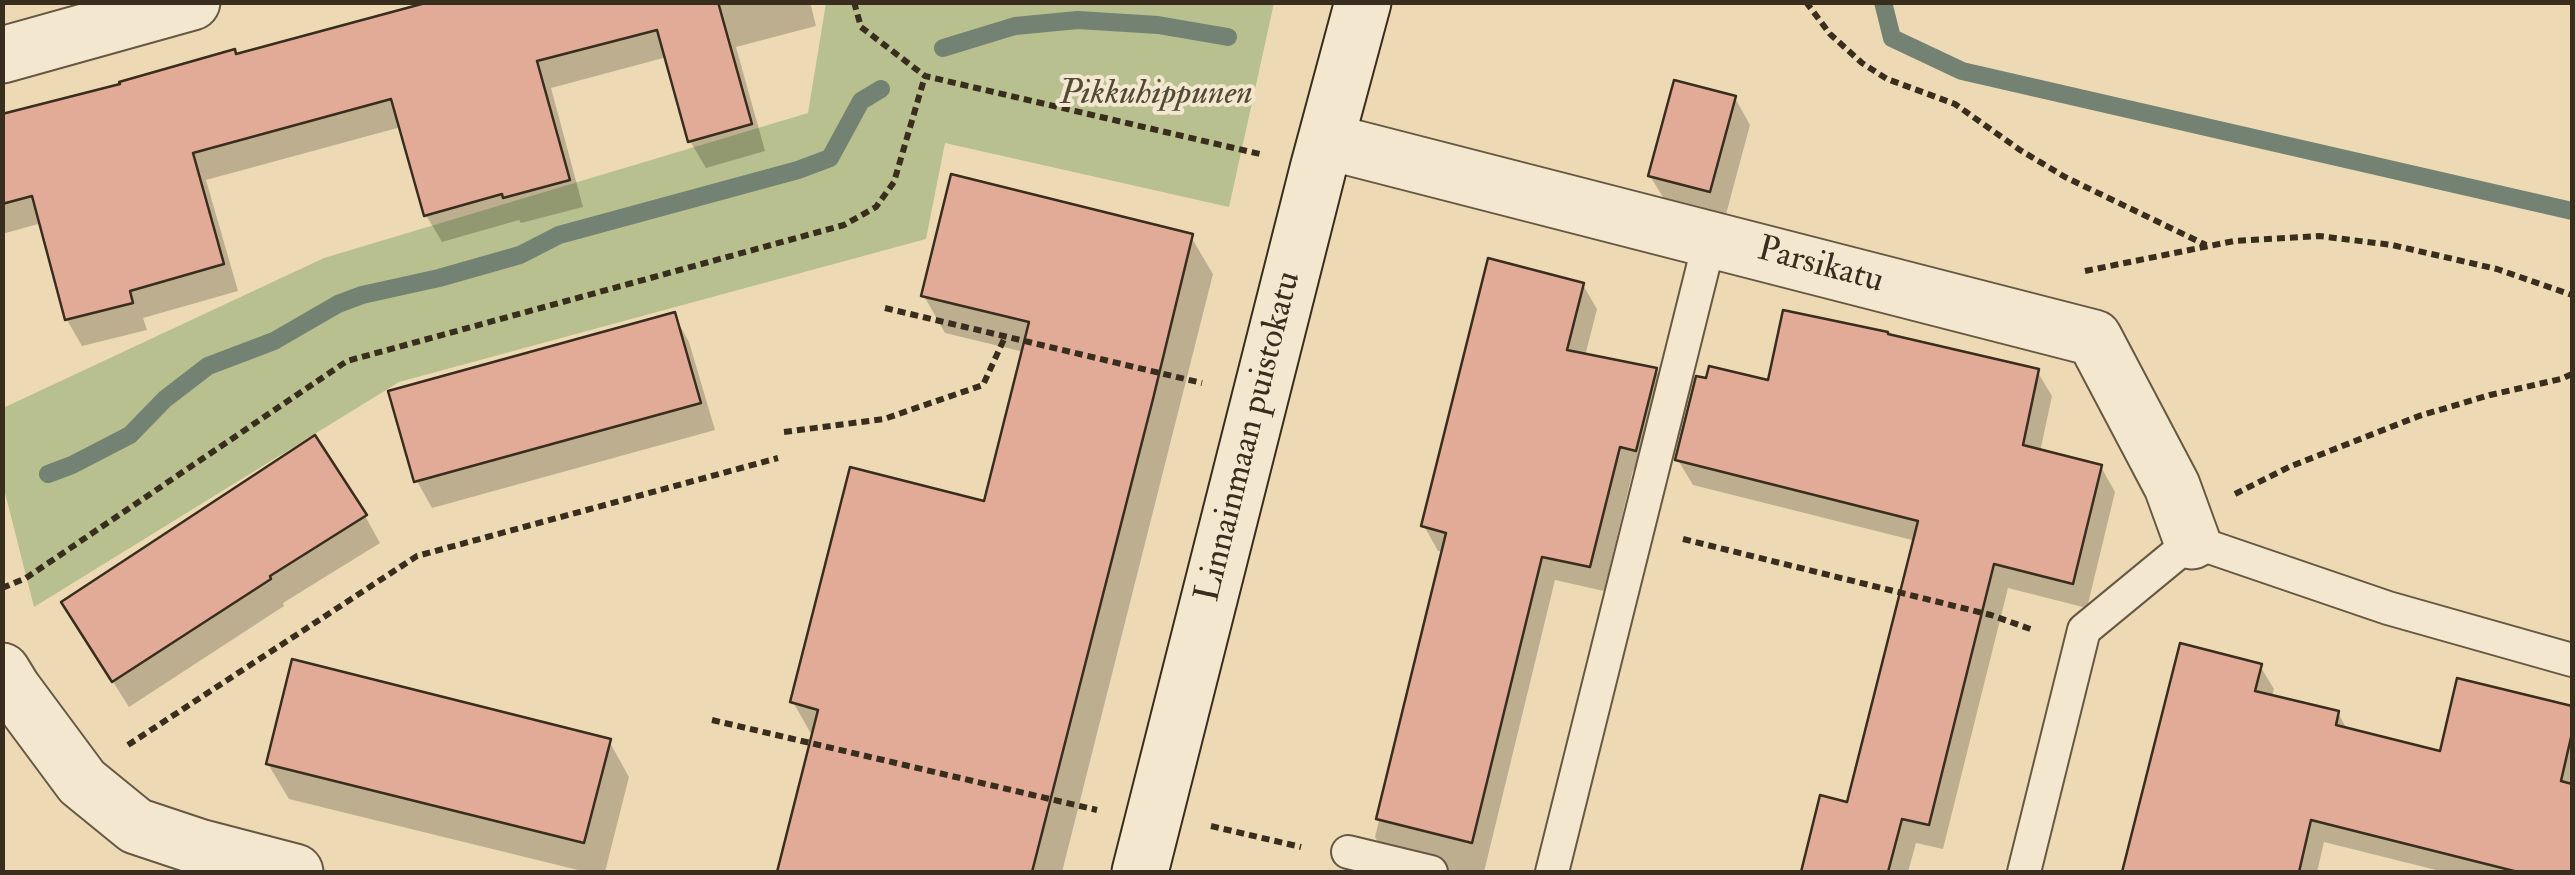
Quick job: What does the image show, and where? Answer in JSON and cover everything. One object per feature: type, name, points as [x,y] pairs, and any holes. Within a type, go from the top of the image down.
[{"type":"street","points":[[2,56],[192,2]]},
{"type":"street","name":"Linnainmaan puistokatu","points":[[1140,872],[1363,2]]},
{"type":"street","name":"Parsikatu","points":[[1326,141],[2094,338],[2172,486],[2188,530]]},
{"type":"street","points":[[2,671],[82,782],[136,826],[295,872]]},
{"type":"lane","points":[[1552,872],[1710,238]]},
{"type":"lane","points":[[2024,872],[2084,630],[2188,530],[2388,608],[2572,660]]},
{"type":"lane","points":[[1348,852],[1431,872]]},
{"type":"path","points":[[854,2],[861,26],[925,76],[1274,158]]},
{"type":"path","points":[[1806,2],[1840,44],[1886,79],[1954,104],[2065,177],[2207,246]]},
{"type":"path","points":[[2,588],[26,578],[347,362],[844,225],[876,207],[894,182],[925,76]]},
{"type":"path","points":[[2074,274],[2234,240],[2319,236],[2392,245],[2496,269],[2572,295]]},
{"type":"path","points":[[885,308],[1218,387]]},
{"type":"path","points":[[784,432],[884,419],[983,385],[1005,337]]},
{"type":"path","points":[[2188,530],[2289,467],[2352,440],[2419,416],[2572,374]]},
{"type":"path","points":[[119,750],[417,556],[778,458]]},
{"type":"path","points":[[1638,527],[1991,616],[2080,645]]},
{"type":"path","points":[[712,720],[1103,811]]},
{"type":"path","points":[[1205,824],[1335,855],[1348,852]]},
{"type":"green space","name":"Pikkuhippunen","points":[[826,3],[1274,3],[1229,207],[945,143],[926,239],[399,382],[34,607],[3,485],[3,408],[324,258],[808,113]]},
{"type":"building","points":[[429,2],[718,2],[752,124],[688,142],[657,30],[537,61],[570,180],[503,198],[502,194],[424,216],[391,99],[193,153],[224,264],[130,291],[133,303],[65,320],[32,196],[2,204],[2,114],[235,49],[236,54]]},
{"type":"building","points":[[1674,80],[1736,96],[1710,192],[1648,176]]},
{"type":"building","points":[[951,174],[1193,234],[1153,399],[1032,872],[777,872],[818,710],[790,702],[850,467],[984,501],[1029,322],[921,296]]},
{"type":"building","points":[[1488,258],[1584,283],[1567,350],[1657,368],[1636,451],[1620,447],[1590,567],[1542,557],[1472,843],[1376,819],[1446,533],[1421,526]]},
{"type":"building","points":[[1783,310],[2039,369],[2023,445],[2102,465],[2073,584],[1994,564],[1929,825],[1902,819],[1888,872],[1801,872],[1820,795],[1847,802],[1918,521],[1675,460],[1696,376],[1706,378],[1709,366],[1768,380]]},
{"type":"building","points":[[675,312],[701,403],[414,482],[388,391]]},
{"type":"building","points":[[315,435],[367,515],[112,682],[61,602]]},
{"type":"building","points":[[2180,643],[2262,664],[2255,691],[2339,711],[2336,725],[2440,751],[2457,678],[2572,706],[2572,733],[2561,781],[2572,784],[2572,872],[2518,872],[2311,820],[2299,872],[2122,872]]},
{"type":"building","points":[[292,659],[611,739],[584,843],[266,764]]},
{"type":"waterway","points":[[1883,2],[1892,38],[1962,71],[2572,211]]},
{"type":"waterway","points":[[943,48],[1015,26],[1078,20],[1158,25],[1228,37]]},
{"type":"waterway","points":[[48,474],[130,435],[165,399],[208,366],[274,341],[338,304],[520,255],[559,235],[830,158],[861,101],[881,89]]}]
